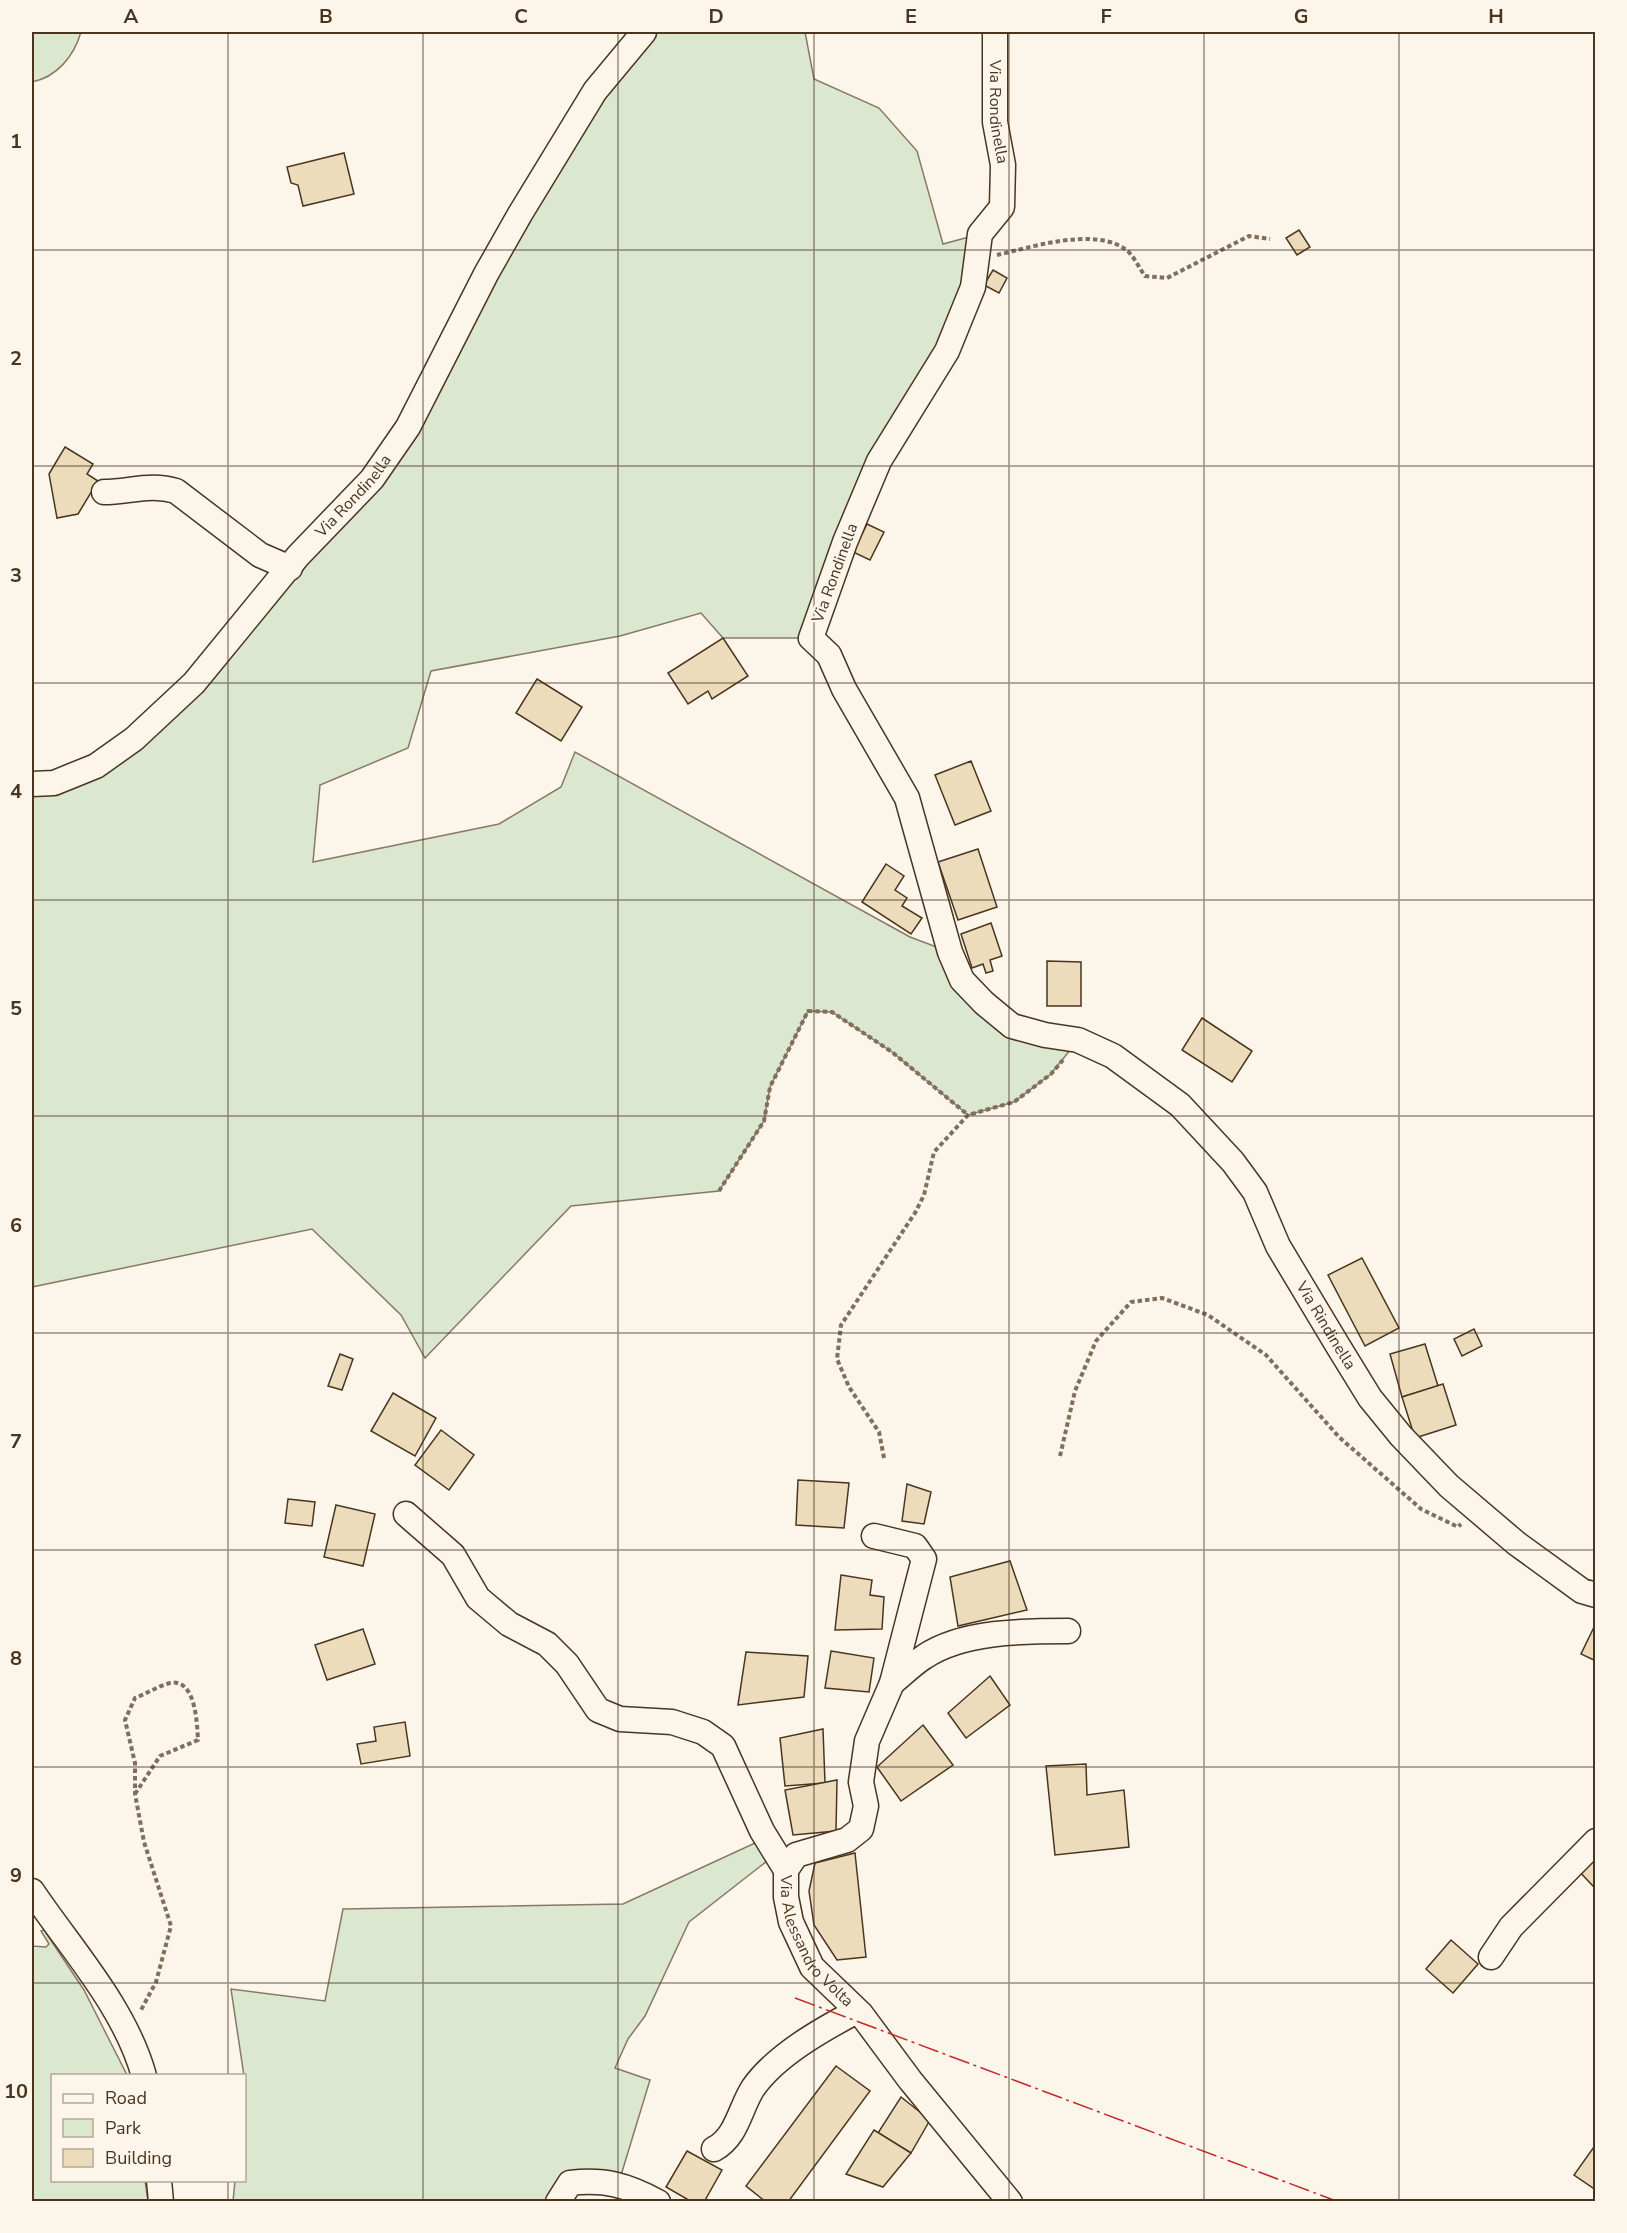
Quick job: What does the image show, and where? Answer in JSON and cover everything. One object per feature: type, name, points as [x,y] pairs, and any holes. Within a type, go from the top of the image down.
[{"type":"street","name":"Via Rondinella","points":[[32,784],[54,783],[96,766],[134,739],[194,682],[290,568],[372,478],[408,427],[477,296],[486,274],[595,91],[644,32]]},
{"type":"street","name":"Via Rondinella","points":[[995,32],[995,122],[1003,165],[1002,207],[980,234],[973,287],[947,351],[879,461],[845,542],[811,638],[829,655],[844,689],[907,798],[950,952],[962,980],[984,1004],[1012,1026],[1045,1035],[1078,1040]]},
{"type":"street","points":[[104,492],[127,492],[141,487],[160,486],[176,491],[260,555],[290,568]]},
{"type":"street","name":"Via Rindinella","points":[[1078,1040],[1113,1056],[1180,1105],[1233,1162],[1255,1192],[1278,1246],[1370,1398],[1401,1436],[1476,1509],[1582,1592],[1596,1595]]},
{"type":"street","points":[[406,1514],[453,1555],[478,1598],[509,1624],[547,1644],[567,1664],[598,1710],[620,1719],[672,1722],[703,1732],[723,1746],[762,1831],[786,1870]]},
{"type":"street","name":"Via Alessandro Volta","points":[[874,1536],[915,1546],[924,1558],[892,1683],[867,1741],[861,1782],[866,1806],[861,1829],[847,1840],[796,1855],[786,1870],[786,1897],[791,1922],[812,1967],[857,2011],[1010,2202]]},
{"type":"street","points":[[892,1683],[926,1656],[965,1640],[1020,1631],[1068,1631]]},
{"type":"street","points":[[1491,1957],[1511,1927],[1596,1841]]},
{"type":"street","points":[[32,1891],[84,1964],[125,2031],[139,2056],[144,2074]]},
{"type":"street","points":[[714,2149],[726,2143],[754,2087],[791,2050],[857,2011]]},
{"type":"street","points":[[558,2202],[570,2183],[597,2180],[633,2188],[658,2202]]},
{"type":"street","points":[[159,2182],[161,2202]]},
{"type":"path","points":[[976,260],[1061,240],[1103,241],[1126,249],[1144,276],[1167,278],[1249,236],[1270,239]]},
{"type":"path","points":[[719,1191],[764,1121],[770,1087],[808,1011],[832,1012],[892,1052],[968,1115]]},
{"type":"path","points":[[885,1458],[879,1432],[849,1387],[837,1359],[841,1325],[915,1213],[924,1195],[934,1152],[968,1115],[1014,1102],[1051,1074],[1078,1040]]},
{"type":"path","points":[[1060,1456],[1075,1391],[1096,1341],[1131,1302],[1162,1298],[1208,1315],[1266,1355],[1339,1437],[1421,1509],[1458,1527],[1476,1509]]},
{"type":"path","points":[[125,2031],[140,2012],[156,1982],[171,1926],[144,1842],[135,1794],[135,1763],[125,1720],[135,1698],[172,1683],[182,1685],[196,1705],[198,1740],[160,1756],[135,1794]]},
{"type":"green space","points":[[32,32],[81,32],[74,49],[63,64],[49,75],[32,82]]},
{"type":"green space","points":[[644,32],[805,32],[814,79],[879,108],[917,151],[943,244],[980,234],[973,287],[918,395],[811,638],[723,638],[701,613],[620,636],[431,671],[408,748],[320,785],[313,862],[499,824],[561,787],[575,752],[910,937],[950,952],[984,1003],[1078,1040],[1051,1074],[1014,1102],[968,1115],[892,1052],[832,1012],[808,1011],[770,1087],[764,1121],[719,1191],[571,1206],[425,1358],[401,1315],[312,1229],[32,1287],[32,784],[134,739],[372,479],[477,296]]},
{"type":"green space","points":[[766,1838],[776,1854],[689,1922],[645,2016],[628,2039],[615,2068],[650,2080],[618,2185],[597,2180],[558,2201],[233,2201],[235,2182],[246,2182],[246,2074],[244,2074],[231,1989],[325,2001],[343,1909],[623,1904]]},
{"type":"green space","points":[[44,1930],[84,1990],[126,2074],[51,2074],[51,2182],[145,2182],[148,2201],[32,2201],[32,1946],[46,1947],[49,1944],[41,1931]]},
{"type":"building","points":[[344,153],[354,194],[303,206],[298,185],[291,183],[287,167]]},
{"type":"building","points":[[1299,230],[1310,247],[1297,255],[1286,238]]},
{"type":"building","points":[[993,270],[1007,278],[999,293],[984,285]]},
{"type":"building","points":[[65,447],[93,464],[87,474],[98,481],[78,514],[57,518],[49,474]]},
{"type":"building","points":[[867,524],[884,532],[870,560],[853,552]]},
{"type":"building","points":[[723,638],[748,676],[712,699],[708,691],[688,704],[668,673]]},
{"type":"building","points":[[537,679],[582,707],[561,741],[516,713]]},
{"type":"building","points":[[971,761],[991,811],[955,825],[935,775]]},
{"type":"building","points":[[978,849],[997,907],[958,920],[938,862]]},
{"type":"building","points":[[886,864],[904,876],[895,890],[907,898],[902,906],[922,918],[911,934],[862,902]]},
{"type":"building","points":[[991,923],[1002,956],[990,960],[993,971],[986,973],[983,964],[972,968],[961,934]]},
{"type":"building","points":[[1047,961],[1081,962],[1081,1006],[1047,1006]]},
{"type":"building","points":[[1202,1018],[1252,1051],[1232,1082],[1182,1050]]},
{"type":"building","points":[[1362,1258],[1399,1328],[1365,1346],[1328,1275]]},
{"type":"building","points":[[1474,1329],[1482,1346],[1462,1356],[1454,1339]]},
{"type":"building","points":[[1425,1344],[1438,1386],[1402,1397],[1390,1354]]},
{"type":"building","points":[[340,1354],[353,1359],[342,1390],[328,1386]]},
{"type":"building","points":[[1443,1384],[1456,1425],[1415,1438],[1402,1397]]},
{"type":"building","points":[[393,1393],[436,1418],[415,1456],[371,1431]]},
{"type":"building","points":[[441,1430],[474,1455],[449,1490],[415,1465]]},
{"type":"building","points":[[798,1480],[849,1483],[844,1528],[796,1525]]},
{"type":"building","points":[[907,1484],[931,1492],[924,1524],[902,1521]]},
{"type":"building","points":[[288,1499],[315,1502],[312,1526],[285,1523]]},
{"type":"building","points":[[336,1505],[375,1514],[363,1566],[324,1557]]},
{"type":"building","points":[[1010,1561],[1027,1610],[958,1626],[950,1577]]},
{"type":"building","points":[[841,1575],[872,1580],[870,1595],[884,1597],[882,1629],[835,1630]]},
{"type":"building","points":[[1596,1623],[1596,1661],[1581,1654]]},
{"type":"building","points":[[363,1629],[375,1664],[327,1680],[315,1645]]},
{"type":"building","points":[[831,1651],[874,1658],[869,1692],[825,1688]]},
{"type":"building","points":[[746,1652],[808,1656],[804,1697],[738,1705]]},
{"type":"building","points":[[990,1676],[1010,1705],[966,1738],[948,1713]]},
{"type":"building","points":[[405,1722],[410,1756],[361,1764],[357,1744],[376,1741],[374,1727]]},
{"type":"building","points":[[923,1725],[953,1765],[901,1801],[877,1767]]},
{"type":"building","points":[[823,1729],[825,1783],[785,1786],[780,1738]]},
{"type":"building","points":[[1086,1764],[1087,1795],[1124,1790],[1129,1847],[1055,1855],[1046,1766]]},
{"type":"building","points":[[837,1780],[836,1831],[793,1835],[785,1790]]},
{"type":"building","points":[[1596,1850],[1596,1884],[1593,1886],[1576,1868]]},
{"type":"building","points":[[855,1853],[866,1957],[837,1960],[814,1925],[809,1891],[815,1863]]},
{"type":"building","points":[[1451,1940],[1478,1964],[1453,1993],[1426,1969]]},
{"type":"building","points":[[836,2066],[870,2091],[788,2202],[766,2202],[746,2186]]},
{"type":"building","points":[[901,2097],[930,2120],[911,2153],[878,2133]]},
{"type":"building","points":[[874,2130],[911,2153],[883,2187],[846,2174]]},
{"type":"building","points":[[1596,2144],[1596,2190],[1574,2175]]},
{"type":"building","points":[[687,2151],[722,2170],[704,2202],[692,2202],[666,2187]]},
{"type":"power","points":[[795,1998],[1339,2202]]}]
